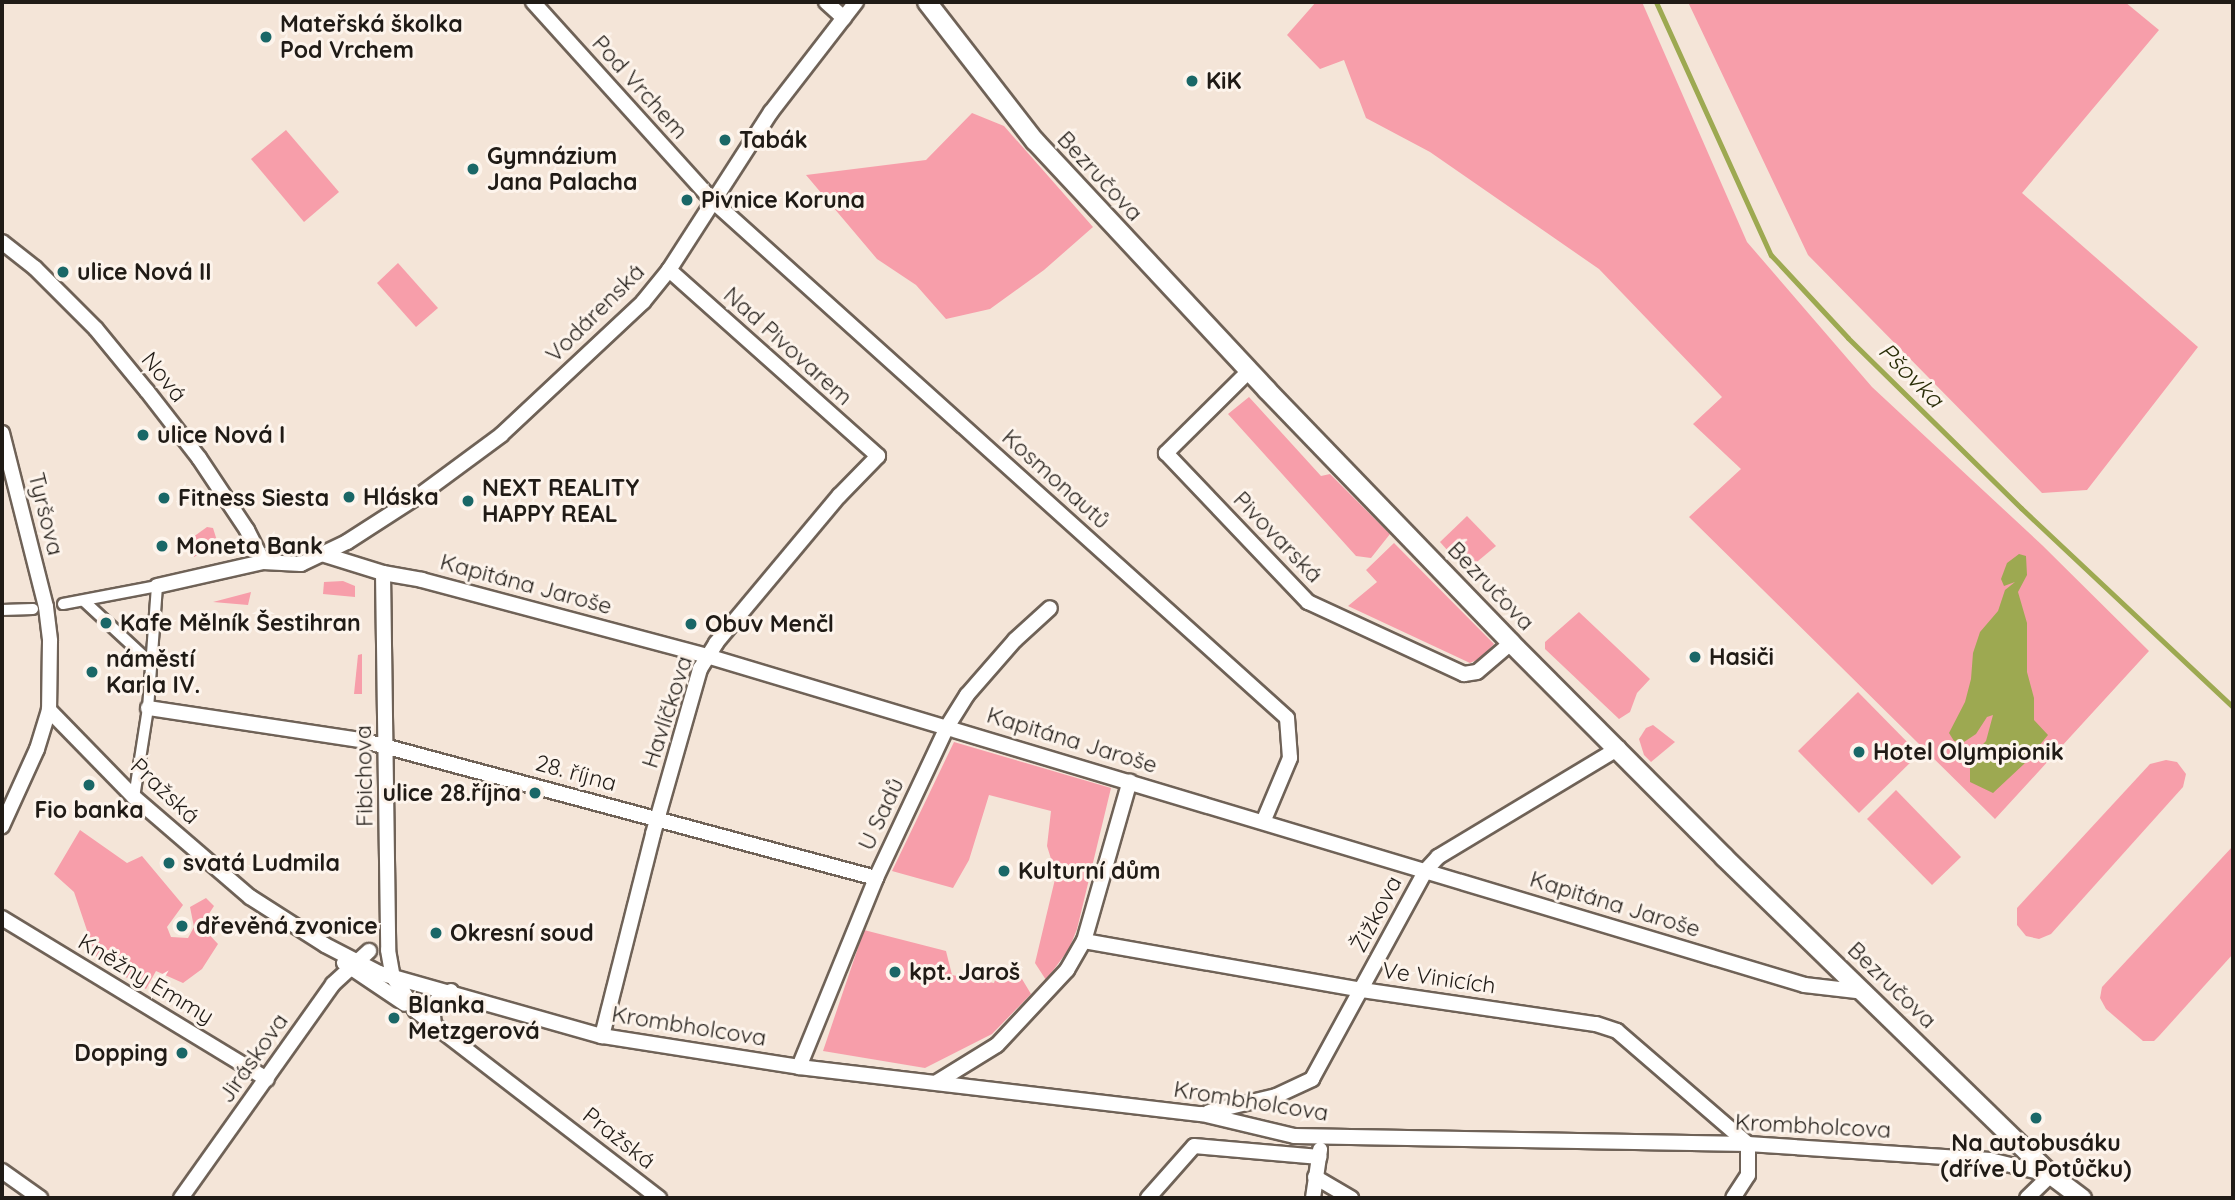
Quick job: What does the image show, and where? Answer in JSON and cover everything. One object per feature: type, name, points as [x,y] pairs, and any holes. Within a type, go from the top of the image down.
[{"type":"street","name":"Pod Vrchem","points":[[533,2],[714,202]]},
{"type":"street","points":[[826,2],[844,18]]},
{"type":"street","name":"Vodárenská","points":[[322,555],[420,495],[501,435],[643,302],[669,270],[771,112],[856,2]]},
{"type":"street","name":"Bezručova","points":[[927,2],[1035,141],[1249,372],[1511,643],[1619,748],[1724,856],[2051,1175],[2082,1198]]},
{"type":"street","name":"Kosmonautů","points":[[714,202],[1287,718],[1290,758],[1264,820]]},
{"type":"street","name":"Nová","points":[[2,242],[35,268],[96,329],[200,458],[247,530],[263,562]]},
{"type":"street","name":"Nad Pivovarem","points":[[669,270],[878,456]]},
{"type":"street","name":"Pivovarská","points":[[1249,372],[1166,453],[1308,603],[1464,674],[1477,672],[1511,643]]},
{"type":"street","name":"Tyršova","points":[[2,433],[40,608]]},
{"type":"street","name":"Havlíčkova","points":[[602,1036],[700,669],[707,656],[839,496],[878,456]]},
{"type":"street","points":[[62,604],[263,562],[301,564],[322,555]]},
{"type":"street","name":"Kapitána Jaroše","points":[[322,555],[707,656],[1264,820],[1805,985],[1865,992]]},
{"type":"street","name":"Fibichova","points":[[383,573],[388,928],[393,977]]},
{"type":"street","points":[[134,797],[148,709],[157,586]]},
{"type":"street","points":[[84,601],[151,663]]},
{"type":"street","points":[[2,610],[40,608],[50,641],[49,710],[37,749],[2,826]]},
{"type":"street","name":"U Sadů","points":[[799,1067],[876,878],[947,727],[967,695],[1015,640],[1050,608]]},
{"type":"street","points":[[148,709],[386,746]]},
{"type":"street","name":"Pražská","points":[[49,710],[134,797],[250,897],[339,953],[352,965],[393,977],[416,1011]]},
{"type":"street","name":"28. října","points":[[386,746],[876,878]]},
{"type":"street","name":"Žižkova","points":[[1202,1114],[1276,1096],[1312,1079],[1426,870],[1438,857],[1619,748]]},
{"type":"street","points":[[940,1083],[935,1081],[997,1045],[1068,970],[1084,941],[1130,781]]},
{"type":"street","name":"Kněžny Emmy","points":[[2,918],[267,1079]]},
{"type":"street","points":[[339,953],[359,955],[369,951],[378,946],[388,928]]},
{"type":"street","name":"Ve Vinicích","points":[[1084,941],[1362,990],[1596,1024],[1616,1031],[1748,1144]]},
{"type":"street","name":"Pražská","points":[[325,945],[416,1011],[659,1198]]},
{"type":"street","name":"Jiráskova","points":[[181,1198],[333,984],[369,951]]},
{"type":"street","name":"Krombholcova","points":[[393,977],[452,991],[602,1036],[799,1067],[1202,1114],[1294,1136],[1748,1144],[1990,1160],[2051,1175]]},
{"type":"street","points":[[434,1026],[432,1007],[440,996],[452,991]]},
{"type":"street","points":[[1313,1198],[1321,1138]]},
{"type":"street","points":[[1733,1198],[1748,1175],[1748,1144]]},
{"type":"street","points":[[1148,1198],[1194,1146],[1320,1157]]},
{"type":"street","points":[[2,1171],[40,1198]]},
{"type":"street","points":[[2027,1198],[2051,1175]]},
{"type":"street","points":[[1315,1177],[1351,1198]]},
{"type":"shaded area","points":[[1316,2],[1642,2],[1747,242],[1872,387],[2042,545],[2149,651],[1995,819],[1689,517],[1741,469],[1693,424],[1722,397],[1599,269],[1430,152],[1366,118],[1344,60],[1320,69],[1287,35]]},
{"type":"shaded area","points":[[1688,2],[2125,2],[2159,30],[2022,193],[2198,347],[2087,490],[2042,493],[1808,255]]},
{"type":"shaded area","points":[[972,113],[1004,126],[1093,227],[1044,270],[990,309],[946,319],[916,285],[877,259],[806,175],[926,160]]},
{"type":"shaded area","points":[[286,130],[339,192],[304,222],[251,159]]},
{"type":"shaded area","points":[[398,263],[438,308],[416,327],[377,283]]},
{"type":"shaded area","points":[[1249,397],[1321,476],[1330,474],[1390,534],[1371,558],[1356,556],[1228,414]]},
{"type":"shaded area","points":[[1467,516],[1496,546],[1466,571],[1440,542]]},
{"type":"shaded area","points":[[207,527],[213,528],[218,544],[194,557],[189,540]]},
{"type":"shaded area","points":[[1394,543],[1494,644],[1481,658],[1470,663],[1348,606],[1377,582],[1366,570]]},
{"type":"shaded area","points":[[2019,554],[2026,556],[2027,575],[2018,592],[2027,623],[2027,672],[2034,698],[2034,720],[2048,735],[2024,764],[1993,793],[1970,782],[1970,758],[1986,741],[1993,715],[1987,717],[1976,734],[1964,742],[1954,741],[1949,733],[1965,702],[1971,679],[1973,653],[1980,632],[1998,611],[2005,590],[2015,582],[2004,586],[2001,579],[2007,563]]},
{"type":"shaded area","points":[[343,581],[355,586],[355,597],[323,594],[324,582]]},
{"type":"shaded area","points":[[251,592],[248,605],[213,602]]},
{"type":"shaded area","points":[[1579,612],[1650,679],[1637,693],[1630,712],[1619,719],[1545,649],[1545,642]]},
{"type":"shaded area","points":[[362,654],[362,694],[354,694],[358,655]]},
{"type":"shaded area","name":"Hotel Olympionik","points":[[1858,692],[1919,754],[1859,813],[1798,751]]},
{"type":"shaded area","points":[[1653,725],[1675,742],[1651,762],[1644,755],[1639,739],[1646,728]]},
{"type":"shaded area","points":[[954,742],[1111,788],[1077,929],[1069,949],[1046,980],[1035,963],[1056,875],[1047,846],[1051,811],[989,795],[969,860],[953,888],[892,871]]},
{"type":"shaded area","points":[[2166,760],[2177,762],[2186,774],[2183,787],[2051,934],[2039,939],[2026,936],[2017,925],[2017,908],[2150,764]]},
{"type":"shaded area","points":[[1896,790],[1961,857],[1932,885],[1867,819]]},
{"type":"shaded area","points":[[80,830],[127,863],[142,856],[183,905],[167,927],[171,937],[188,938],[194,927],[190,907],[206,898],[214,906],[201,926],[218,944],[202,969],[183,983],[156,971],[146,989],[97,960],[74,892],[54,874]]},
{"type":"shaded area","points":[[2233,846],[2233,954],[2154,1041],[2143,1041],[2106,1009],[2100,998],[2102,987]]},
{"type":"shaded area","points":[[864,930],[946,951],[952,975],[994,983],[999,968],[1019,974],[1031,994],[992,1034],[925,1068],[823,1051]]},
{"type":"waterway","name":"Pšovka","points":[[1656,2],[1771,255],[1848,338],[2021,508],[2233,707]]},
{"type":"place","name":"Mateřská školka Pod Vrchem","points":[[266,37]]},
{"type":"place","name":"KiK","points":[[1192,81]]},
{"type":"place","name":"Tabák","points":[[725,140]]},
{"type":"place","name":"Gymnázium Jana Palacha","points":[[473,169]]},
{"type":"place","name":"Pivnice Koruna","points":[[687,200]]},
{"type":"place","name":"ulice Nová II","points":[[63,272]]},
{"type":"place","name":"ulice Nová I","points":[[143,435]]},
{"type":"place","name":"Hláska","points":[[349,497]]},
{"type":"place","name":"Fitness Siesta","points":[[164,498]]},
{"type":"place","name":"NEXT REALITY HAPPY REAL","points":[[468,501]]},
{"type":"place","name":"Moneta Bank","points":[[162,546]]},
{"type":"place","name":"Kafe Mělník Šestihran","points":[[106,623]]},
{"type":"place","name":"Obuv Menčl","points":[[691,624]]},
{"type":"place","name":"Hasiči","points":[[1695,657]]},
{"type":"place","name":"náměstí Karla IV.","points":[[92,672]]},
{"type":"place","name":"Hotel Olympionik","points":[[1859,752]]},
{"type":"place","name":"Fio banka","points":[[89,785]]},
{"type":"place","name":"ulice 28.října","points":[[535,793]]},
{"type":"place","name":"svatá Ludmila","points":[[169,863]]},
{"type":"place","name":"Kulturní dům","points":[[1004,871]]},
{"type":"place","name":"dřevěná zvonice","points":[[182,926]]},
{"type":"place","name":"Okresní soud","points":[[436,933]]},
{"type":"place","name":"kpt. Jaroš","points":[[895,972]]},
{"type":"place","name":"Blanka Metzgerová","points":[[394,1018]]},
{"type":"place","name":"Dopping","points":[[182,1053]]},
{"type":"place","name":"Na autobusáku (dříve U Potůčku)","points":[[2036,1118]]}]
